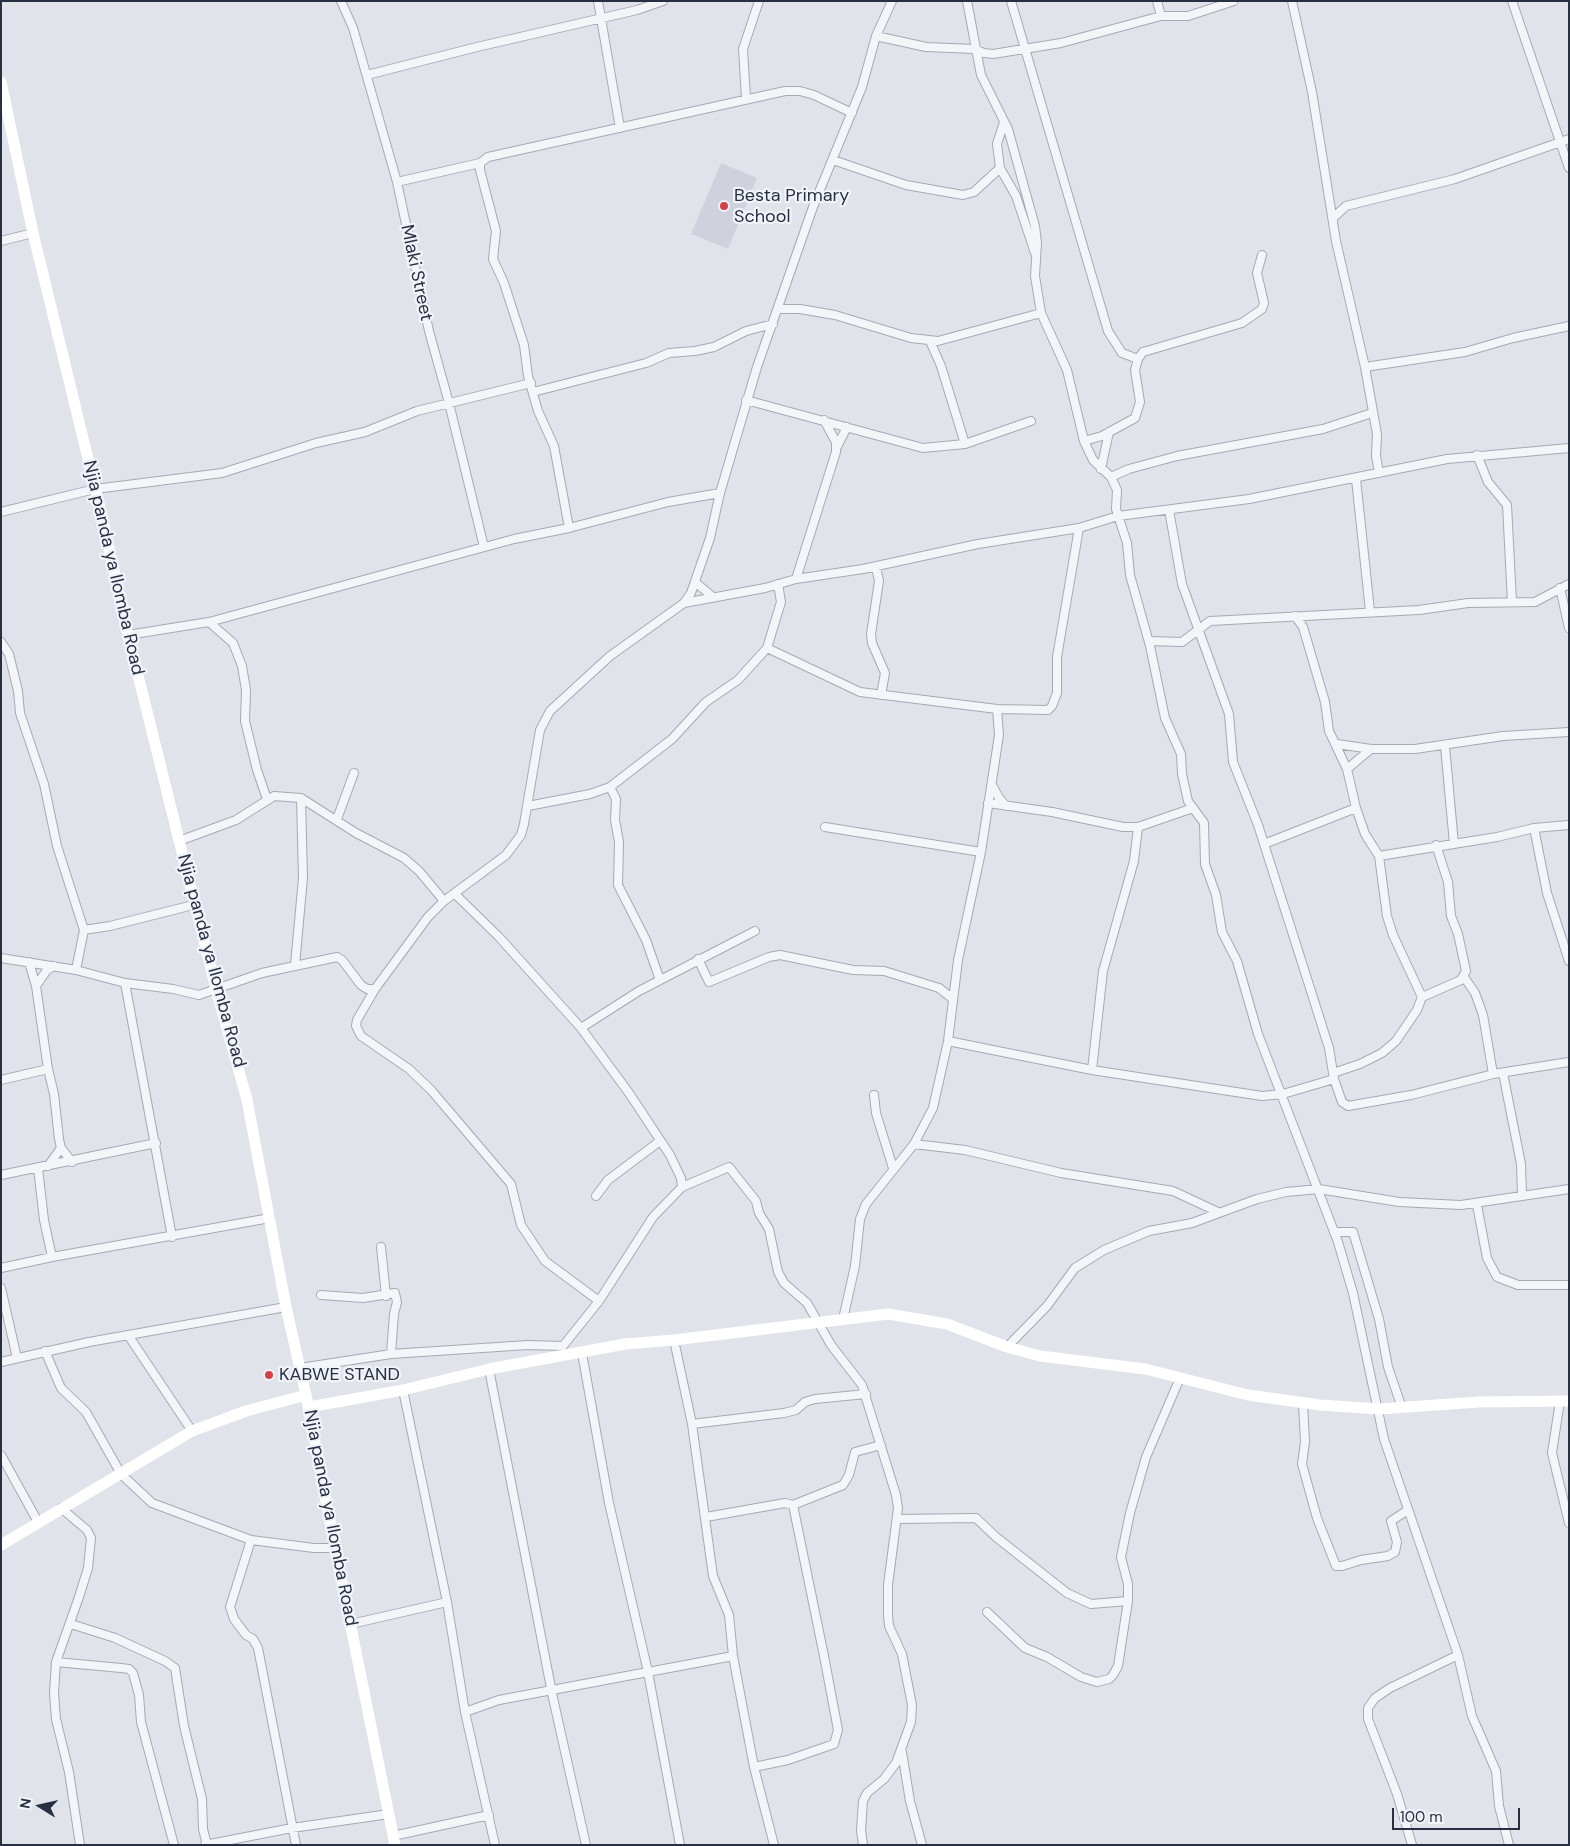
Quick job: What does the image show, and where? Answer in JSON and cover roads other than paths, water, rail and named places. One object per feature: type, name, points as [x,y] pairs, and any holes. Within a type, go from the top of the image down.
[{"type":"street","name":"Mlaki Street","points":[[341,1],[353,28],[397,182],[429,331],[449,403],[484,547]]},
{"type":"street","points":[[598,1],[614,83],[620,128]]},
{"type":"street","points":[[367,75],[663,1]]},
{"type":"street","points":[[746,98],[743,49],[759,1]]},
{"type":"street","points":[[684,603],[695,582],[710,538],[720,492],[746,400],[779,309],[801,240],[862,87],[876,36],[892,1]]},
{"type":"street","points":[[967,1],[974,49],[985,87],[1004,122],[1017,155],[1037,243],[1035,276],[1042,314],[1067,370],[1084,440],[1093,460],[1110,477],[1117,490],[1118,516],[1127,543],[1130,574],[1149,641],[1165,718],[1179,748],[1186,794],[1204,823],[1205,864],[1216,895],[1222,932],[1237,961],[1258,1034],[1283,1094],[1334,1232],[1353,1293],[1379,1409],[1384,1440],[1458,1655],[1472,1716],[1496,1771],[1499,1806],[1509,1845]]},
{"type":"street","points":[[1011,1],[1108,332],[1122,353],[1138,359]]},
{"type":"street","points":[[1157,1],[1161,16]]},
{"type":"street","points":[[876,36],[926,46],[974,49],[988,54],[1069,41],[1161,16],[1188,16],[1234,1]]},
{"type":"street","points":[[1292,1],[1310,84],[1336,241],[1365,367],[1377,434],[1376,456],[1379,473]]},
{"type":"street","points":[[1512,1],[1569,168]]},
{"type":"street","name":"Njia panda ya Ilomba Road","points":[[1,82],[33,233],[128,635],[216,989],[247,1100],[286,1307],[309,1407],[334,1548],[394,1840]]},
{"type":"street","points":[[397,182],[480,163],[488,158],[746,98],[800,90],[852,113]]},
{"type":"street","points":[[1004,122],[997,144],[1000,168],[1016,196],[1035,253]]},
{"type":"street","points":[[1330,203],[1346,206],[1455,179],[1569,140]]},
{"type":"street","points":[[833,160],[906,185],[962,195],[974,192],[1000,168]]},
{"type":"street","points":[[480,163],[480,170],[496,231],[493,259],[504,283],[524,345],[538,411],[554,446],[569,528]]},
{"type":"street","points":[[1333,218],[1346,206]]},
{"type":"street","points":[[1,241],[33,233]]},
{"type":"street","points":[[1084,440],[1109,432],[1135,418],[1140,402],[1135,376],[1138,359],[1146,351],[1242,323],[1260,311],[1264,303],[1257,274],[1262,255]]},
{"type":"street","points":[[779,309],[800,309],[835,315],[911,338],[930,341],[944,341],[1042,314]]},
{"type":"street","points":[[533,392],[646,363],[668,353],[695,351],[714,347],[746,331],[772,324]]},
{"type":"street","points":[[1365,367],[1465,352],[1513,338],[1569,326]]},
{"type":"street","points":[[930,341],[941,366],[965,444]]},
{"type":"street","points":[[1,512],[95,489],[222,473],[316,443],[365,432],[417,411],[531,383]]},
{"type":"street","points":[[746,400],[923,448],[965,444],[1032,421]]},
{"type":"street","points":[[1110,477],[1129,469],[1177,456],[1323,429],[1372,413]]},
{"type":"street","points":[[824,420],[836,447]]},
{"type":"street","points":[[796,579],[836,447],[847,427]]},
{"type":"street","points":[[1101,469],[1109,432]]},
{"type":"street","points":[[599,1301],[544,1261],[521,1225],[511,1184],[431,1090],[409,1069],[361,1036],[356,1026],[357,1020],[374,989],[410,940],[444,901],[456,894],[506,855],[521,835],[528,806],[540,730],[550,711],[610,656],[684,603],[796,579],[876,566],[978,544],[1079,528],[1118,516],[1249,499],[1477,455],[1569,448]]},
{"type":"street","points":[[1477,455],[1488,482],[1507,506],[1512,602]]},
{"type":"street","points":[[1356,479],[1370,611]]},
{"type":"street","points":[[128,635],[209,622],[484,547],[569,528],[668,502],[720,492]]},
{"type":"street","points":[[1169,510],[1182,584],[1229,714],[1233,762],[1264,844],[1329,1048],[1340,1100],[1348,1106],[1418,1094],[1494,1074],[1569,1062]]},
{"type":"street","points":[[767,648],[860,692],[997,709],[1041,711],[1052,706],[1057,693],[1057,657],[1079,528]]},
{"type":"street","points":[[876,566],[879,581],[871,634],[872,643],[885,673],[881,695]]},
{"type":"street","points":[[695,582],[713,597]]},
{"type":"street","points":[[528,806],[590,794],[610,787],[672,739],[706,702],[738,680],[767,648],[781,602],[778,584]]},
{"type":"street","points":[[1149,641],[1182,642],[1198,628],[1210,621],[1370,611],[1409,611],[1468,603],[1542,600],[1569,584]]},
{"type":"street","points":[[1560,588],[1569,628]]},
{"type":"street","points":[[1303,627],[1307,615]]},
{"type":"street","points":[[948,1041],[1092,1070],[1262,1096],[1283,1094],[1334,1076],[1382,1053],[1396,1041],[1418,1010],[1422,998],[1393,935],[1387,916],[1379,856],[1365,834],[1356,808],[1347,769],[1337,744],[1329,731],[1325,702],[1303,627],[1295,616]]},
{"type":"street","points":[[209,622],[232,643],[242,666],[246,690],[245,721],[257,770],[267,799]]},
{"type":"street","points":[[1,642],[9,654],[18,691],[20,713],[44,784],[57,846],[84,930],[76,970]]},
{"type":"street","points":[[843,1318],[855,1266],[861,1216],[871,1194],[914,1144],[933,1108],[948,1041],[958,960],[981,852],[999,735],[997,709]]},
{"type":"street","points":[[1337,744],[1371,749],[1445,746],[1503,736],[1569,732]]},
{"type":"street","points":[[1445,746],[1454,844]]},
{"type":"street","points":[[1347,769],[1371,749]]},
{"type":"street","points":[[337,820],[354,773]]},
{"type":"street","points":[[991,783],[1006,806]]},
{"type":"street","points":[[610,787],[616,798],[615,820],[619,842],[618,885],[646,940],[660,980]]},
{"type":"street","points":[[179,841],[236,820],[267,799],[281,795],[301,798],[356,834],[404,858],[419,871],[444,901]]},
{"type":"street","points":[[295,964],[303,878],[301,798]]},
{"type":"street","points":[[988,803],[1052,812],[1103,824],[1138,826],[1193,808]]},
{"type":"street","points":[[1264,844],[1356,808]]},
{"type":"street","points":[[1379,856],[1436,845],[1454,844],[1534,828],[1569,825]]},
{"type":"street","points":[[1092,1070],[1103,971],[1134,860],[1138,826]]},
{"type":"street","points":[[825,827],[981,852]]},
{"type":"street","points":[[1534,828],[1547,893],[1569,961]]},
{"type":"street","points":[[1422,998],[1447,988],[1464,977],[1466,971],[1458,934],[1451,916],[1448,882],[1436,845]]},
{"type":"street","points":[[456,894],[499,937],[581,1028],[660,1140],[680,1178],[682,1187]]},
{"type":"street","points":[[84,930],[110,926],[196,904]]},
{"type":"street","points":[[581,1028],[660,980],[755,931]]},
{"type":"street","points":[[698,959],[709,982],[769,957],[780,955],[853,970],[884,971],[942,989],[953,999]]},
{"type":"street","points":[[1,958],[76,970],[125,983],[173,989],[199,995],[241,979],[295,964],[330,957],[340,958],[361,985],[367,989],[374,989]]},
{"type":"street","points":[[29,962],[36,986],[61,1148],[72,1162]]},
{"type":"street","points":[[36,986],[47,970],[54,966]]},
{"type":"street","points":[[1464,977],[1475,993],[1483,1015],[1494,1074]]},
{"type":"street","points":[[125,983],[172,1237]]},
{"type":"street","points":[[1,1080],[48,1069]]},
{"type":"street","points":[[1503,1073],[1522,1164],[1522,1195]]},
{"type":"street","points":[[874,1095],[876,1113],[893,1168]]},
{"type":"street","points":[[596,1196],[608,1180],[660,1140]]},
{"type":"street","points":[[1,1175],[72,1162],[156,1143]]},
{"type":"street","points":[[914,1144],[966,1150],[1061,1173],[1170,1190],[1218,1212]]},
{"type":"street","points":[[48,1166],[61,1148]]},
{"type":"street","points":[[38,1168],[44,1220],[52,1257]]},
{"type":"street","points":[[300,1368],[392,1354],[528,1345],[563,1346],[599,1301],[647,1225],[682,1187],[729,1168],[756,1201],[759,1213],[769,1229],[778,1272],[784,1283],[806,1303],[830,1345],[857,1378],[866,1394],[896,1495],[898,1508],[888,1585],[888,1615],[889,1626],[902,1654],[912,1705],[911,1722],[902,1752],[896,1764],[884,1779],[867,1793],[863,1801],[861,1830],[863,1845]]},
{"type":"street","points":[[1007,1347],[1050,1301],[1075,1268],[1104,1250],[1142,1233],[1192,1223],[1218,1212],[1279,1193],[1319,1189],[1399,1202],[1477,1205],[1522,1195],[1569,1189]]},
{"type":"street","points":[[1477,1205],[1487,1258],[1497,1277],[1518,1285],[1569,1285]]},
{"type":"street","points":[[1,1268],[270,1218]]},
{"type":"street","points":[[1334,1232],[1353,1232],[1379,1319],[1388,1367],[1402,1408]]},
{"type":"street","points":[[381,1246],[386,1296]]},
{"type":"street","points":[[1,1288],[18,1358]]},
{"type":"street","points":[[321,1295],[363,1298],[395,1294],[397,1302],[394,1314],[392,1354]]},
{"type":"street","points":[[1,1362],[45,1351],[286,1307]]},
{"type":"street","points":[[309,1407],[404,1390],[489,1369],[624,1344],[674,1340],[888,1314],[947,1324],[1007,1347],[1040,1356],[1145,1369],[1248,1395],[1303,1403],[1379,1409],[1479,1402],[1564,1401],[1552,1452],[1569,1523]]},
{"type":"street","points":[[128,1335],[192,1430]]},
{"type":"street","points":[[674,1340],[692,1424],[713,1576],[729,1615],[733,1656],[754,1767],[774,1845]]},
{"type":"street","points":[[45,1351],[61,1388],[90,1419],[121,1474],[152,1502],[251,1540],[314,1548],[334,1548]]},
{"type":"street","points":[[582,1353],[609,1503],[648,1672],[680,1845]]},
{"type":"street","points":[[489,1369],[551,1690],[586,1845]]},
{"type":"street","points":[[987,1612],[1025,1648],[1047,1657],[1081,1677],[1096,1682],[1109,1679],[1118,1666],[1128,1601],[1128,1584],[1121,1557],[1130,1513],[1146,1457],[1180,1378]]},
{"type":"street","points":[[404,1390],[447,1602],[465,1712],[495,1845]]},
{"type":"street","points":[[692,1424],[784,1413],[796,1410],[805,1402],[866,1394]]},
{"type":"street","points":[[1,1544],[192,1430],[246,1411],[306,1395]]},
{"type":"street","points":[[1303,1403],[1305,1442],[1302,1464],[1317,1518],[1336,1566],[1388,1556],[1395,1552],[1397,1542],[1391,1521],[1408,1510]]},
{"type":"street","points":[[706,1517],[785,1503],[793,1505],[843,1485],[849,1475],[855,1452],[881,1445]]},
{"type":"street","points":[[1,1455],[38,1522]]},
{"type":"street","points":[[754,1767],[788,1760],[831,1746],[834,1744],[838,1730],[793,1505]]},
{"type":"street","points":[[61,1508],[87,1530],[91,1538],[88,1568],[71,1624],[56,1662],[55,1713],[69,1772],[80,1845]]},
{"type":"street","points":[[897,1519],[976,1518],[996,1537],[1067,1594],[1091,1604],[1128,1601]]},
{"type":"street","points":[[251,1540],[230,1607],[234,1619],[246,1635],[253,1639],[258,1648],[296,1845]]},
{"type":"street","points":[[351,1624],[447,1602]]},
{"type":"street","points":[[71,1624],[115,1638],[165,1661],[175,1668],[184,1726],[202,1798],[203,1830],[206,1845],[292,1828],[388,1814]]},
{"type":"street","points":[[1412,1845],[1397,1794],[1368,1719],[1368,1708],[1375,1698],[1390,1688],[1458,1655]]},
{"type":"street","points":[[465,1712],[499,1700],[733,1656]]},
{"type":"street","points":[[56,1662],[129,1669],[133,1674],[139,1695],[141,1722],[174,1845]]},
{"type":"street","points":[[902,1752],[910,1801],[922,1845]]},
{"type":"street","points":[[394,1840],[489,1815]]},
{"type":"place","name":"Besta Primary School","points":[[724,206]]},
{"type":"place","name":"KABWE STAND","points":[[269,1375]]}]
